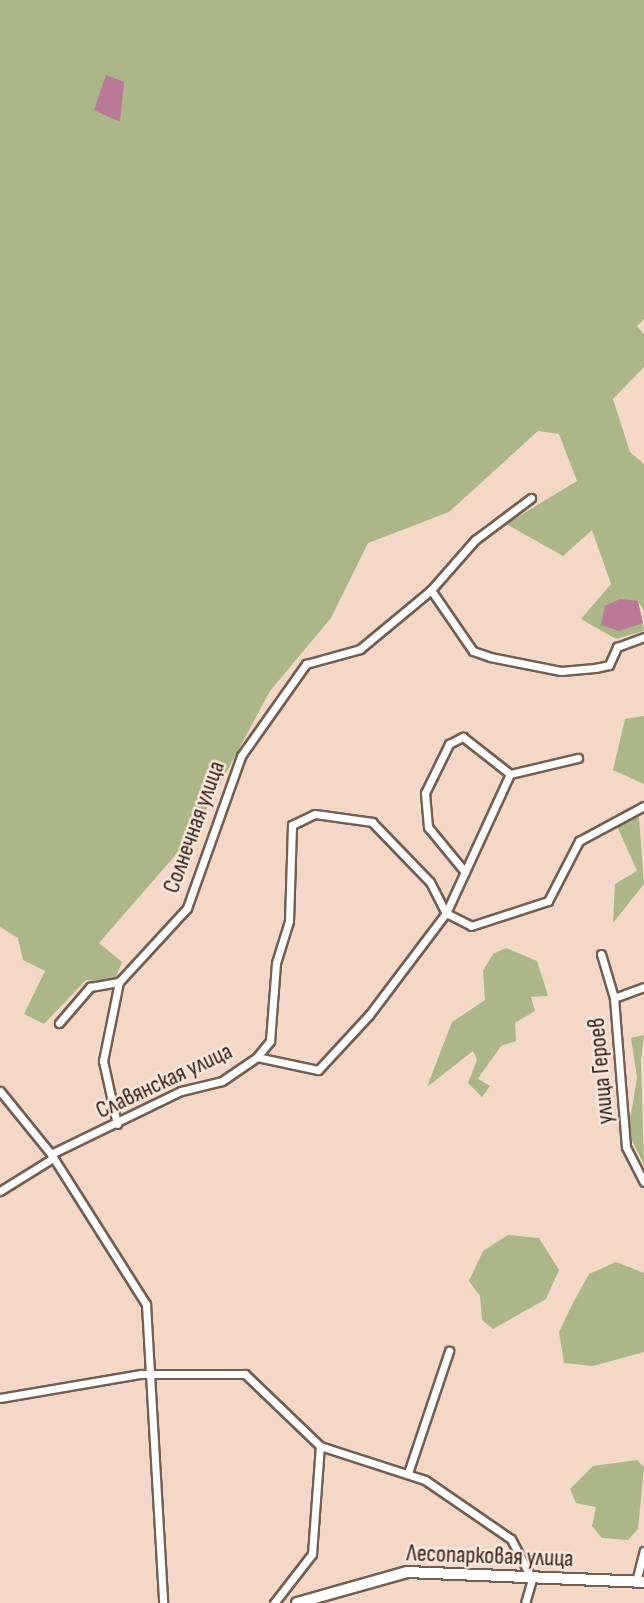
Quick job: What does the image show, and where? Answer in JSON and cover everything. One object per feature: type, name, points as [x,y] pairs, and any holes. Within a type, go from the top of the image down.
[{"type":"street","name":"Солнечная улица","points":[[120,982],[187,908],[204,871],[222,796],[283,696],[306,664],[360,649],[431,590],[475,540],[531,498]]},
{"type":"street","points":[[431,590],[473,651],[490,657],[561,671],[595,668],[609,665],[617,648],[644,636]]},
{"type":"street","points":[[464,872],[428,827],[425,793],[449,744],[463,737],[510,774]]},
{"type":"street","points":[[510,774],[578,758]]},
{"type":"street","points":[[257,1057],[318,1070],[369,1015],[446,913],[510,774]]},
{"type":"street","points":[[446,913],[471,926],[548,901],[567,853],[579,841],[644,806]]},
{"type":"street","name":"Славянская улица","points":[[0,1191],[52,1156],[181,1091],[222,1081],[257,1057],[270,1041],[276,963],[289,921],[287,845],[300,817],[372,822],[435,889],[446,913]]},
{"type":"street","name":"улица Героев","points":[[601,954],[614,998],[626,1147],[644,1182]]},
{"type":"street","points":[[59,1023],[90,987],[120,982],[103,1061],[117,1124]]},
{"type":"street","points":[[614,998],[644,987]]},
{"type":"street","points":[[0,1091],[52,1156],[141,1293],[153,1376],[163,1603]]},
{"type":"street","points":[[408,1473],[449,1351]]},
{"type":"street","points":[[0,1398],[153,1376],[245,1374],[320,1446],[408,1473],[511,1539],[532,1579],[525,1603]]},
{"type":"street","points":[[274,1603],[312,1554],[320,1446]]},
{"type":"street","points":[[640,1582],[644,1550]]},
{"type":"street","name":"Лесопарковая улица","points":[[297,1603],[407,1572],[640,1582]]},
{"type":"green space","points":[[0,0],[644,0],[644,319],[637,326],[644,334],[644,367],[613,399],[630,452],[644,464],[644,611],[638,601],[644,631],[616,639],[581,619],[611,584],[592,530],[563,556],[506,524],[577,481],[559,434],[538,431],[449,512],[368,543],[331,618],[270,691],[192,836],[99,943],[122,962],[114,982],[86,980],[44,1024],[24,1014],[45,971],[23,960],[18,938],[0,927]]},
{"type":"green space","points":[[644,716],[644,784],[613,770],[625,719]]},
{"type":"green space","points":[[639,817],[644,884],[613,923],[615,884],[637,871],[617,826]]},
{"type":"green space","points":[[506,948],[537,961],[548,996],[531,997],[535,1011],[515,1023],[516,1041],[501,1046],[478,1079],[490,1086],[482,1097],[468,1083],[477,1060],[473,1051],[427,1087],[452,1022],[485,1000],[483,971],[493,954]]},
{"type":"green space","points":[[644,1035],[641,1060],[644,1165],[628,1132],[637,1078],[631,1038]]},
{"type":"green space","points":[[508,1235],[539,1238],[559,1270],[546,1299],[493,1329],[482,1320],[480,1296],[469,1281],[483,1251]]},
{"type":"green space","points":[[616,1262],[644,1273],[644,1352],[593,1366],[564,1363],[559,1332],[574,1301],[589,1274]]},
{"type":"green space","points":[[637,1460],[644,1467],[638,1529],[628,1540],[602,1538],[592,1526],[596,1507],[576,1503],[570,1489],[593,1466]]},
{"type":"shaded area","points":[[106,75],[124,82],[120,122],[94,110]]},
{"type":"shaded area","points":[[620,599],[638,601],[643,623],[619,631],[601,625],[605,606]]}]
